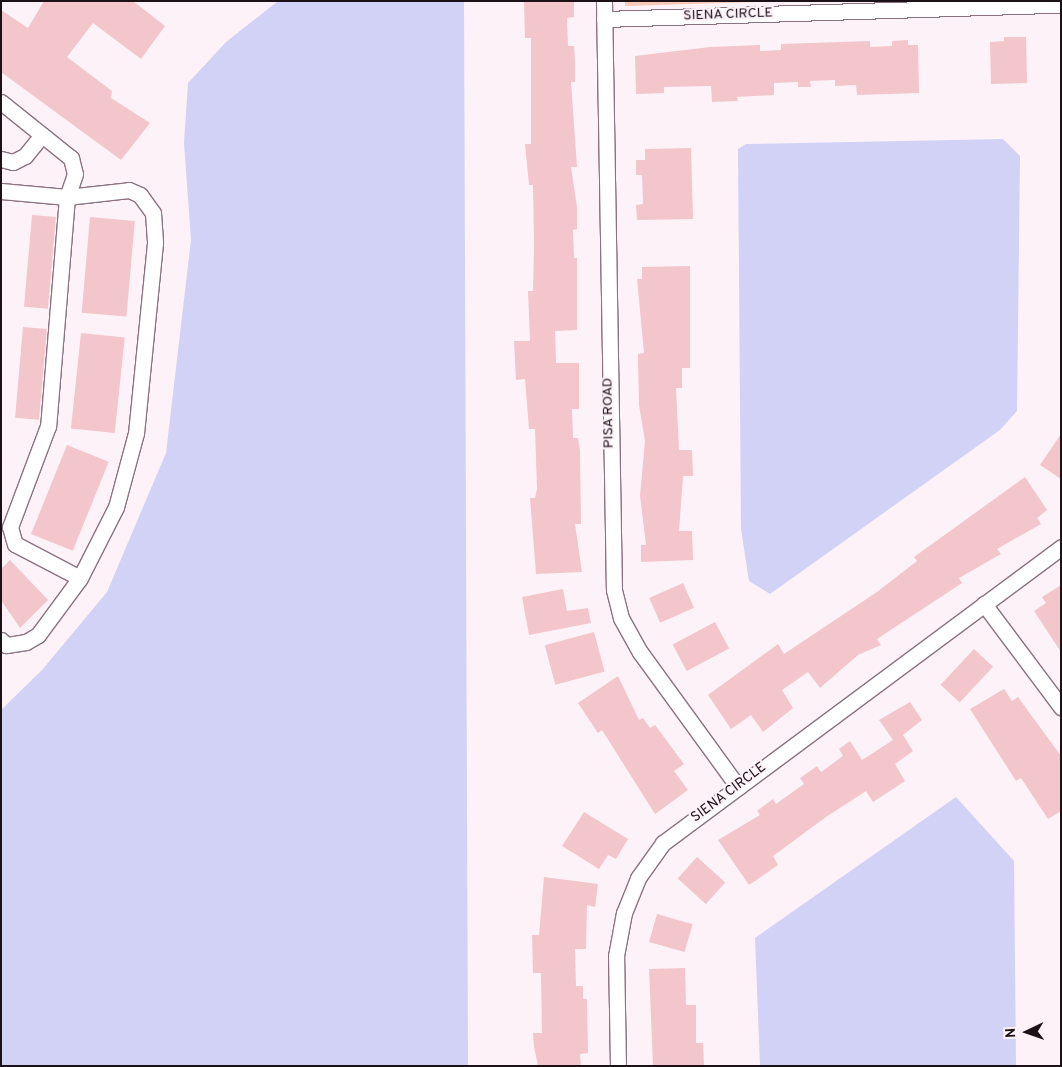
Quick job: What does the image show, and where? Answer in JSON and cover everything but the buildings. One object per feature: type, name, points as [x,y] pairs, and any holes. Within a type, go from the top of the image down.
[{"type":"street","name":"PISA ROAD","points":[[604,1],[614,590],[622,618],[640,652],[738,787]]},
{"type":"street","name":"SIENA CIRCLE","points":[[604,19],[968,5],[1061,4]]},
{"type":"street","points":[[1,102],[71,158],[75,174],[67,197],[48,426],[10,527],[15,544],[80,578]]},
{"type":"street","points":[[1,159],[13,162],[25,156],[42,135]]},
{"type":"street","points":[[1,191],[67,197],[100,190],[129,190],[140,195],[153,214],[155,243],[136,433],[116,507],[80,578],[38,634],[26,642],[6,645],[1,640]]},
{"type":"street","name":"SIENA CIRCLE","points":[[618,1066],[616,956],[624,913],[638,878],[664,843],[1061,547]]},
{"type":"street","points":[[984,604],[1061,707]]},
{"type":"shaded area","points":[[625,1],[792,1],[625,6]]},
{"type":"water","points":[[278,1],[464,1],[468,1066],[1,1066],[1,710],[42,670],[107,592],[166,453],[191,240],[184,143],[188,83],[226,42]]},
{"type":"water","points":[[1003,139],[1020,156],[1017,411],[1000,430],[770,594],[749,581],[741,529],[738,149],[746,144]]},
{"type":"water","points":[[956,797],[1014,861],[1016,1066],[760,1066],[755,938]]}]
